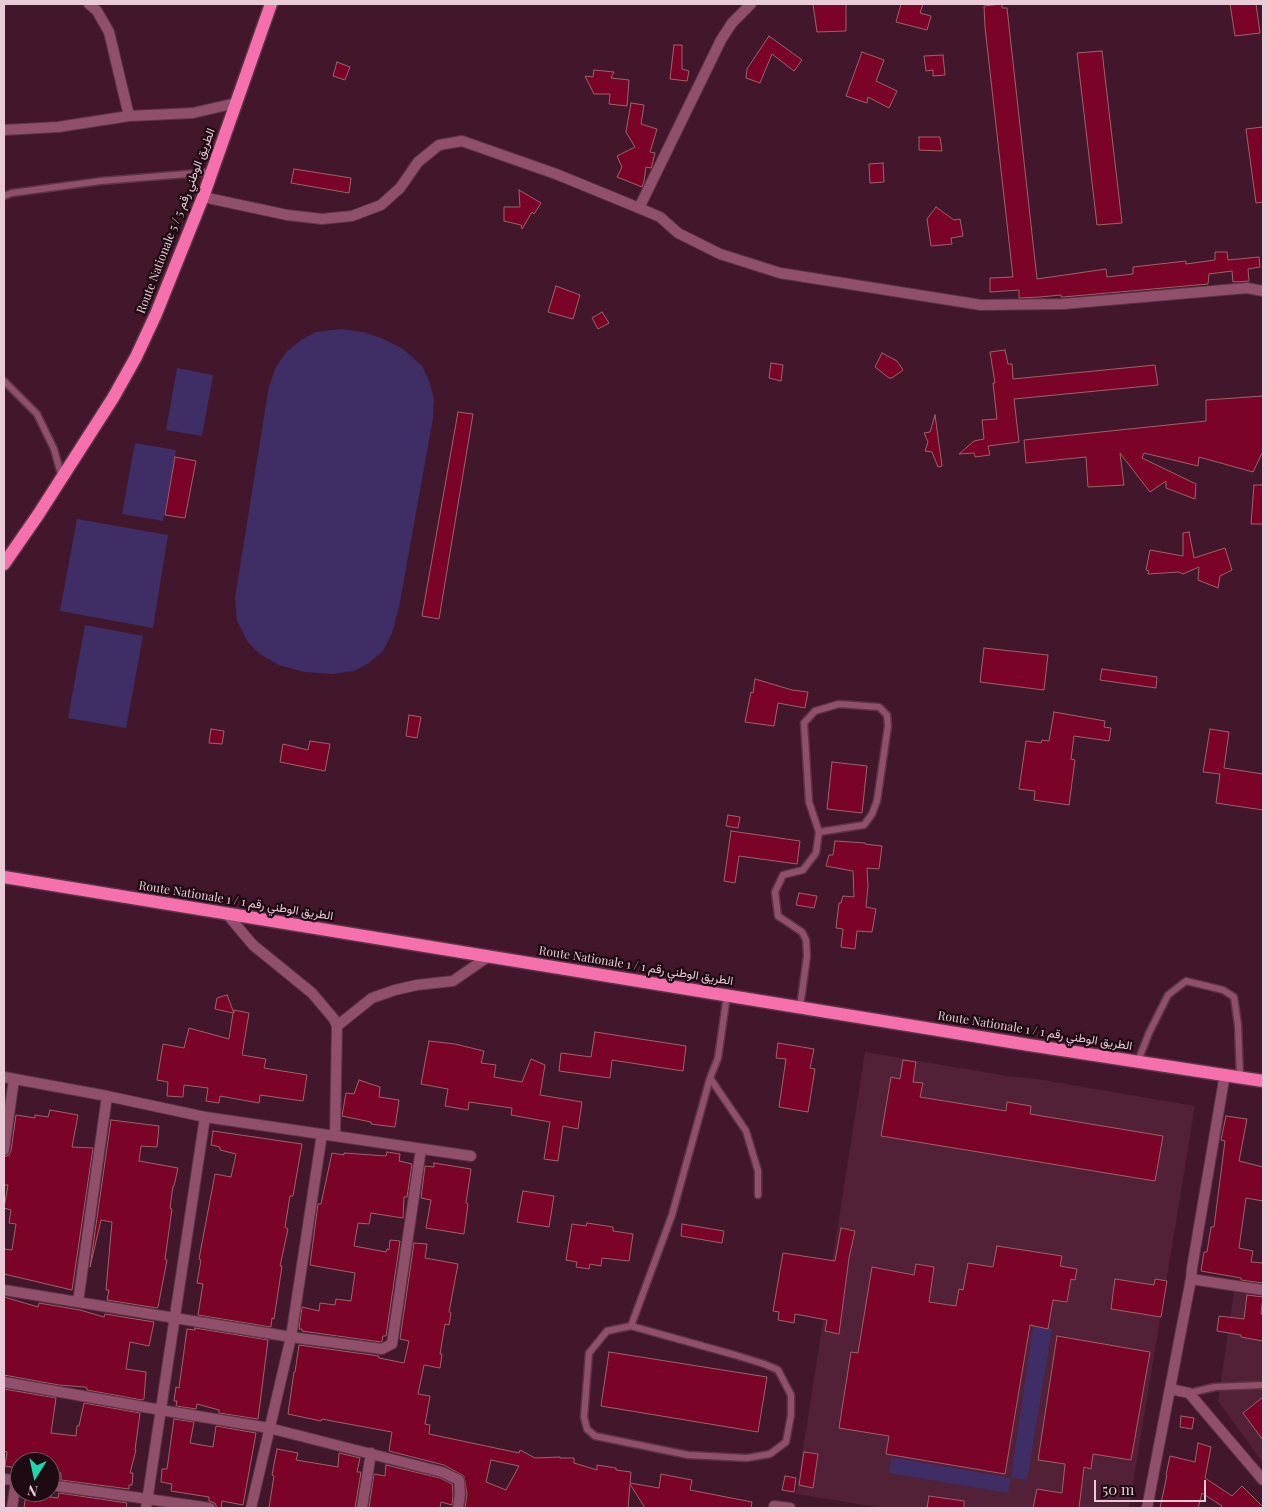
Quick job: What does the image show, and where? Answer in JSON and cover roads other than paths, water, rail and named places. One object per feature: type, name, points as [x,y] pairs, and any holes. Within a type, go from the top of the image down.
[{"type":"main road","name":"Route Nationale 5 / الطريق الوطني رقم 5","points":[[4,564],[62,479],[113,398],[136,357],[175,270],[203,197],[271,4]]},
{"type":"main road","name":"Route Nationale 1 / الطريق الوطني رقم 1","points":[[4,876],[1263,1081]]},
{"type":"street","points":[[89,4],[97,11],[108,32],[129,116]]},
{"type":"street","points":[[639,208],[721,40],[732,23],[751,4]]},
{"type":"street","points":[[4,130],[58,127],[129,116],[193,113],[236,103]]},
{"type":"street","points":[[203,197],[287,216],[322,219],[352,216],[381,205],[400,188],[418,162],[438,145],[462,141],[556,174],[639,208],[660,217],[678,233],[720,254],[780,273],[981,306],[1064,304],[1248,288],[1263,291]]},
{"type":"street","points":[[226,913],[253,945],[312,993],[334,1019],[337,1026],[335,1136]]},
{"type":"street","points":[[337,1026],[372,998],[417,985],[453,981],[489,956]]},
{"type":"street","points":[[1146,1508],[1191,1279],[1225,1074]]},
{"type":"street","points":[[4,1150],[9,1078],[205,1117],[471,1156]]},
{"type":"street","points":[[78,1302],[107,1096]]},
{"type":"street","points":[[147,1504],[205,1117]]},
{"type":"street","points":[[251,1508],[291,1337],[322,1134]]},
{"type":"street","points":[[4,1290],[291,1337],[382,1349],[392,1344],[421,1148]]},
{"type":"street","points":[[1191,1279],[1263,1290]]},
{"type":"street","points":[[4,1382],[269,1428],[442,1472],[459,1480],[458,1508]]},
{"type":"street","points":[[1170,1389],[1189,1392],[1263,1480]]},
{"type":"street","points":[[362,1508],[371,1453]]},
{"type":"street","points":[[60,1488],[147,1504],[210,1508]]},
{"type":"street","points":[[774,1506],[790,1508]]},
{"type":"lane","points":[[4,196],[12,193],[101,181],[212,172]]},
{"type":"lane","points":[[4,381],[37,414],[54,449],[62,479]]},
{"type":"lane","points":[[800,1007],[807,956],[806,940],[802,932],[778,916],[774,892],[783,875],[803,870],[816,853],[819,832],[809,802],[804,723],[815,711],[839,704],[879,707],[887,715],[888,726],[877,801],[872,814],[864,825],[819,832]]},
{"type":"lane","points":[[1138,1061],[1149,1033],[1168,995],[1186,980],[1223,990],[1234,997],[1238,1025],[1240,1077]]},
{"type":"lane","points":[[631,1326],[672,1215],[710,1078],[718,1058],[727,995]]},
{"type":"lane","points":[[710,1078],[746,1130],[758,1171],[758,1195]]},
{"type":"lane","points":[[631,1326],[735,1355],[778,1370],[791,1395],[791,1416],[786,1442],[770,1454],[747,1458],[688,1455],[596,1436],[587,1429],[584,1417],[589,1353],[607,1331],[631,1326]]},
{"type":"lane","points":[[1189,1392],[1215,1387],[1263,1385]]}]
